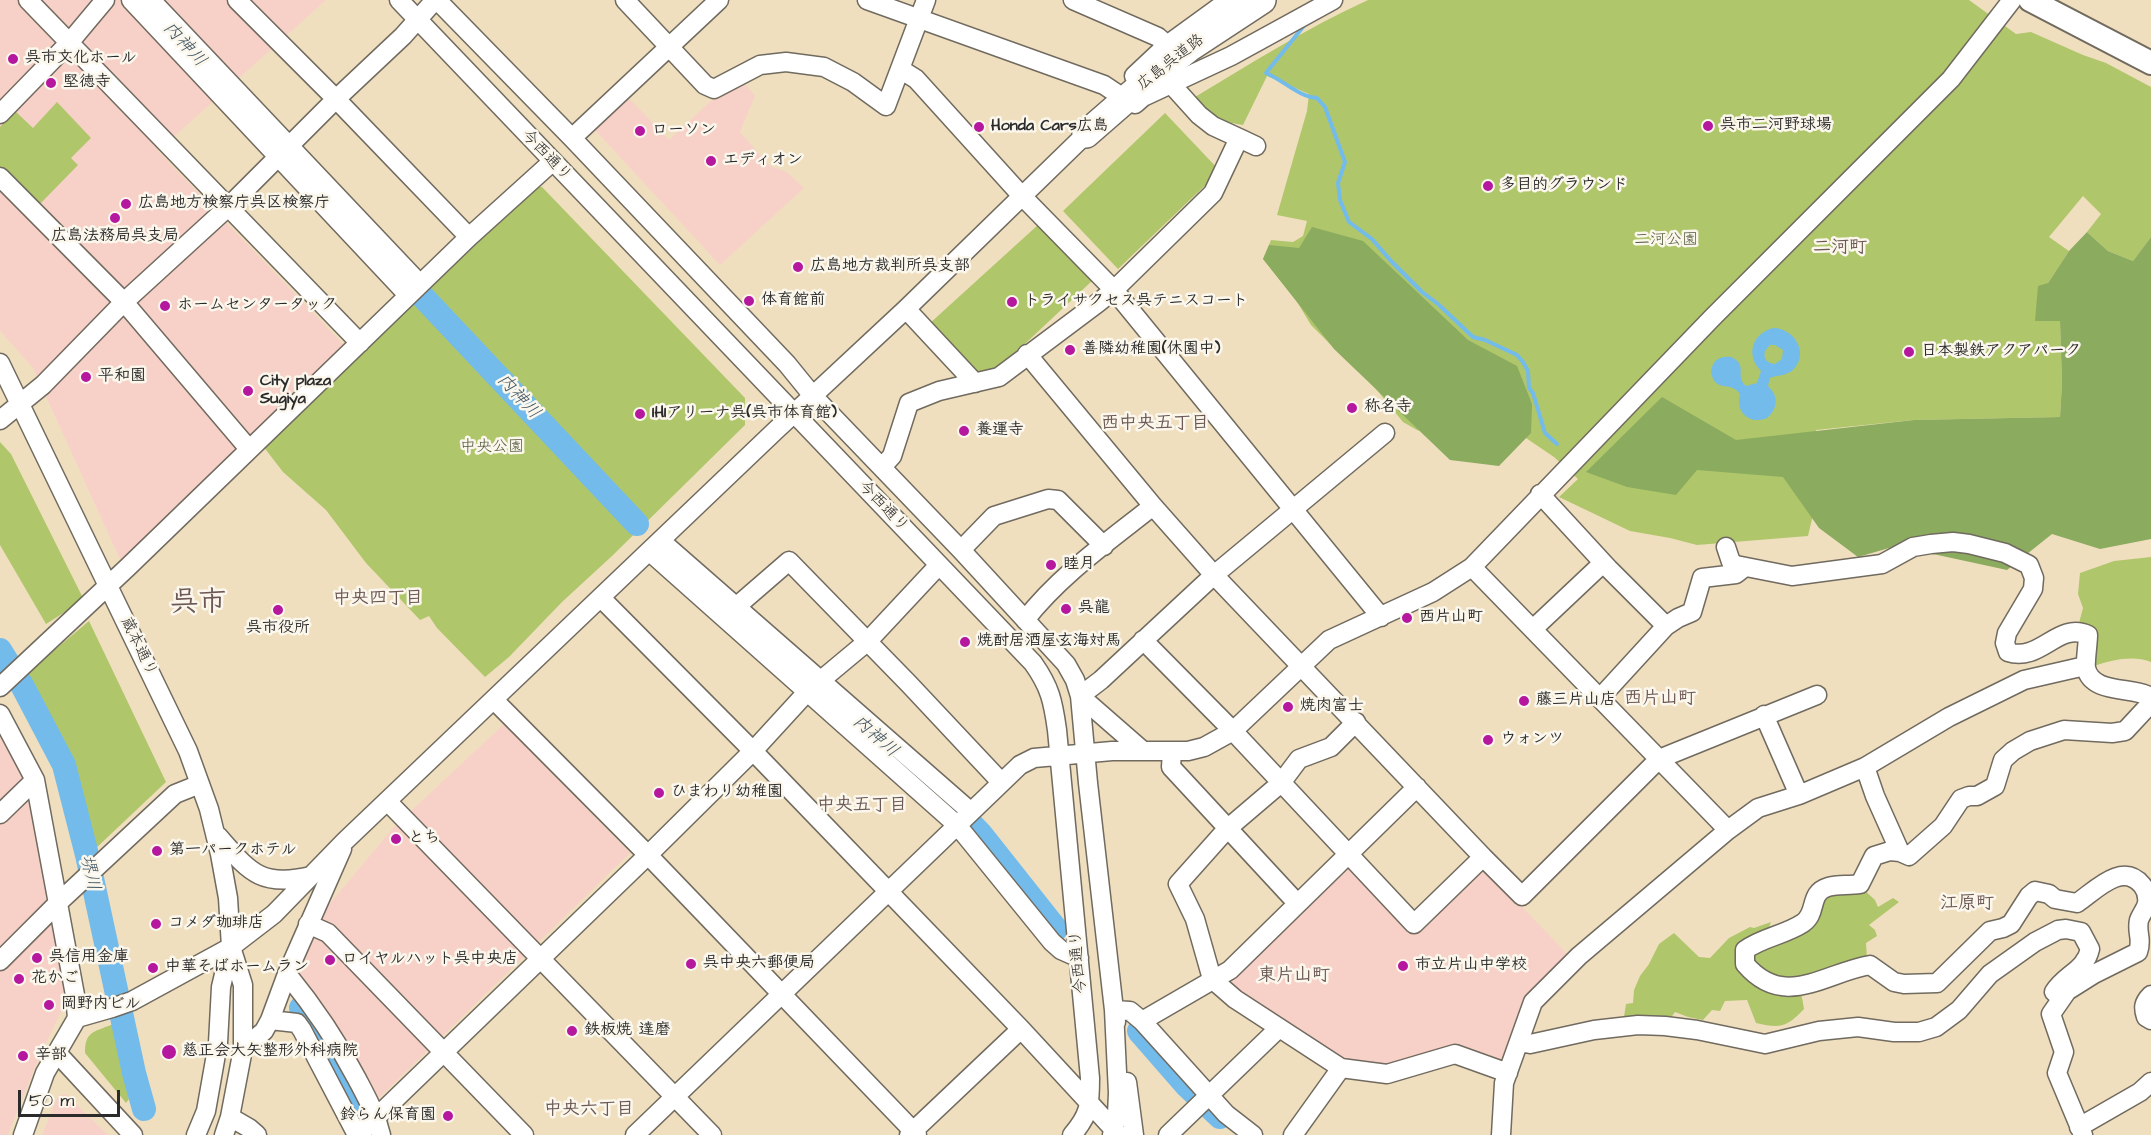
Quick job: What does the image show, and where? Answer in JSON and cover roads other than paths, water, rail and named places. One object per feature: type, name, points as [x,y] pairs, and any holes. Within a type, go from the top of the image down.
[{"type":"highway","name":"広島呉道路","points":[[1086,134],[1189,48],[1262,0]]},
{"type":"main road","points":[[2031,0],[2151,63]]},
{"type":"street","points":[[28,0],[360,343]]},
{"type":"street","points":[[0,114],[69,43],[105,0]]},
{"type":"street","points":[[131,0],[284,152],[414,290]]},
{"type":"street","points":[[151,0],[284,152]]},
{"type":"street","points":[[237,0],[469,237]]},
{"type":"street","name":"今西通り","points":[[399,0],[1033,663],[1047,683],[1053,705],[1060,756],[1090,1104]]},
{"type":"street","points":[[0,420],[43,385],[124,302],[228,207],[403,36],[416,19],[436,0]]},
{"type":"street","name":"今西通り","points":[[436,0],[572,138],[787,364],[813,396],[961,550],[1066,664],[1075,680],[1080,696],[1114,1010],[1118,1074],[1115,1133]]},
{"type":"street","points":[[625,0],[705,85],[714,88],[760,65],[786,62],[824,68],[853,82],[886,106],[926,0]]},
{"type":"street","points":[[572,138],[719,0]]},
{"type":"street","points":[[867,0],[1104,85],[1116,93]]},
{"type":"street","points":[[1073,0],[1158,38],[1167,45]]},
{"type":"street","points":[[77,1018],[130,1002],[231,947],[274,914],[345,842],[906,309],[1086,134],[1116,93],[1167,45],[1229,0]]},
{"type":"street","points":[[1021,195],[1143,97],[1231,56],[1333,0]]},
{"type":"street","points":[[635,1135],[1020,765],[1034,758],[1143,751],[1188,751],[1204,747],[1233,731],[1329,640],[1433,592],[1472,567],[1721,309],[1951,79],[2012,0]]},
{"type":"street","points":[[900,69],[916,79],[1021,195],[1114,290],[1381,617]]},
{"type":"street","points":[[882,467],[892,456],[909,403],[939,391],[999,377],[1114,290],[1213,193],[1248,142],[1213,126],[1199,115],[1171,84]]},
{"type":"street","points":[[0,687],[28,663],[469,237],[552,162]]},
{"type":"street","points":[[0,177],[124,302],[249,449]]},
{"type":"street","points":[[906,309],[975,383]]},
{"type":"street","points":[[1027,354],[1153,506],[1214,574],[1522,896],[1659,759],[1817,695]]},
{"type":"street","name":"蔵本通り","points":[[0,363],[188,751],[215,832],[228,898],[231,947],[243,985],[243,1049],[230,1117],[224,1135]]},
{"type":"street","points":[[1143,751],[1080,696],[1214,574],[1385,433]]},
{"type":"street","points":[[1540,495],[1666,626]]},
{"type":"street","points":[[961,550],[994,516],[1048,499],[1058,500],[1104,546]]},
{"type":"street","points":[[1025,620],[1036,606],[1153,506]]},
{"type":"street","points":[[1726,547],[1731,562],[1792,576],[1882,564],[1913,547],[1953,542],[2005,553],[2029,565],[2034,578],[2033,589],[2007,633],[2005,643],[2008,652],[2017,655],[2032,653],[2066,633],[2085,633],[2088,635],[2085,666],[2089,675],[2098,684],[2143,694],[2150,706],[2125,731],[2112,733],[2064,730],[2030,741],[2013,751],[2003,760],[1995,786],[1977,796],[1961,799],[1943,826],[1909,856],[1890,851],[1874,856],[1860,884],[1836,885],[1821,890],[1813,900],[1810,917],[1785,932],[1759,941],[1745,950],[1744,964],[1768,983],[1786,988],[1798,987],[1857,967],[1870,965],[1894,982],[1937,983],[1981,938],[1990,931],[2011,924],[2029,896],[2036,891],[2049,894],[2055,899],[2077,903],[2110,878],[2124,876],[2139,882],[2146,891],[2147,904],[2139,919],[2138,931],[2141,938],[2138,952],[2094,974],[2067,991],[2051,1014]]},
{"type":"street","points":[[656,546],[737,606],[815,686]]},
{"type":"street","points":[[656,546],[964,819],[1052,942],[1061,950],[1079,958]]},
{"type":"street","points":[[737,606],[789,561],[1001,782]]},
{"type":"street","points":[[1533,629],[1603,563]]},
{"type":"street","points":[[270,1020],[297,1023],[358,1135],[379,1126],[445,1052],[648,855],[815,686],[868,641],[939,565]]},
{"type":"street","points":[[1472,567],[1728,830]]},
{"type":"street","points":[[1600,698],[1666,626],[1692,612],[1702,578],[1736,574],[1745,567]]},
{"type":"street","points":[[601,598],[753,751],[1021,1029],[1115,1133]]},
{"type":"street","points":[[1143,640],[1233,731],[1414,924],[1483,857]]},
{"type":"street","points":[[1501,1135],[1504,1083],[1533,1002],[1579,956],[1728,830],[1758,808],[1799,795],[1865,767],[1948,717],[2024,680],[2085,666]]},
{"type":"street","points":[[494,700],[648,855],[913,1134],[1021,1029]]},
{"type":"street","points":[[0,714],[35,780],[59,902],[77,1018],[45,1073],[23,1135]]},
{"type":"street","points":[[1764,715],[1799,795]]},
{"type":"street","points":[[1356,722],[1331,747],[1299,759],[1281,783],[1227,829],[1178,884],[1195,919],[1212,979],[1235,999],[1341,1068],[1387,1074],[1455,1054],[1508,1073]]},
{"type":"street","points":[[1172,752],[1171,767],[1297,903]]},
{"type":"street","points":[[1865,767],[1900,852]]},
{"type":"street","points":[[0,814],[35,780]]},
{"type":"street","points":[[0,961],[82,880],[175,794],[200,784]]},
{"type":"street","points":[[1142,1021],[1230,970],[1417,787]]},
{"type":"street","points":[[388,802],[712,1135]]},
{"type":"street","points":[[215,832],[248,870],[273,880],[295,880],[311,876]]},
{"type":"street","points":[[243,1049],[264,1031],[270,1020],[286,974],[345,842]]},
{"type":"street","points":[[308,924],[328,933],[524,1135]]},
{"type":"street","points":[[1519,1042],[1530,1044],[1594,1030],[1638,1025],[1697,1030],[1765,1044],[1818,1031],[1858,1028],[1919,1032],[1936,1027],[1959,1010],[1990,974],[2035,942],[2058,930],[2076,930],[2085,937],[2090,949],[2086,963],[2056,988],[2050,1000],[2051,1014],[2064,1052],[2057,1073],[2081,1131],[2140,1092],[2151,1082]]},
{"type":"street","name":"蔵本通り","points":[[196,1135],[206,1111],[218,1043],[221,987],[231,947]]},
{"type":"street","points":[[2119,962],[2134,965],[2151,952]]},
{"type":"street","points":[[286,974],[315,1009],[347,1061],[379,1126]]},
{"type":"street","points":[[2151,996],[2145,1000],[2144,1010],[2146,1017],[2151,1020]]},
{"type":"street","points":[[1134,1135],[1114,1010],[1130,1011],[1142,1021],[1204,1100],[1253,1135]]},
{"type":"street","points":[[1168,1135],[1279,1028]]},
{"type":"street","points":[[57,1053],[124,1131]]},
{"type":"street","points":[[1293,1135],[1341,1068]]},
{"type":"street","points":[[1072,1135],[1085,1120],[1090,1104]]},
{"type":"street","points":[[230,1117],[257,1135]]},
{"type":"water","points":[[1773,328],[1787,332],[1797,343],[1800,356],[1793,370],[1770,378],[1768,386],[1774,394],[1775,407],[1767,418],[1755,420],[1745,416],[1742,412],[1740,394],[1732,388],[1719,385],[1711,371],[1713,364],[1718,360],[1731,357],[1739,364],[1741,378],[1746,386],[1757,383],[1761,371],[1753,359],[1753,346],[1760,335]],"holes":[[[1770,345],[1783,350],[1782,359],[1775,364],[1766,360],[1765,356],[1765,351]]]},
{"type":"waterway","points":[[1307,22],[1266,73],[1304,95],[1317,98],[1325,107],[1345,162],[1338,183],[1340,200],[1349,222],[1372,239],[1422,292],[1473,337],[1517,355],[1528,371],[1529,388],[1533,393],[1545,433],[1557,444]]},
{"type":"waterway","name":"内神川","points":[[423,297],[637,524]]},
{"type":"waterway","name":"堺川","points":[[0,650],[23,687],[64,765],[87,855],[134,1073],[144,1109]]},
{"type":"waterway","name":"内神川","points":[[948,800],[980,833],[1056,929]]},
{"type":"waterway","points":[[301,1008],[337,1069],[352,1102],[363,1135]]},
{"type":"waterway","name":"内神川","points":[[1139,1031],[1187,1086],[1220,1117]]},
{"type":"place","name":"呉市文化ホール","points":[[13,59]]},
{"type":"place","name":"堅徳寺","points":[[51,83]]},
{"type":"place","name":"呉市二河野球場","points":[[1708,126]]},
{"type":"place","name":"Honda Cars広島","points":[[979,127]]},
{"type":"place","name":"ローソン","points":[[640,131]]},
{"type":"place","name":"エディオン","points":[[711,161]]},
{"type":"place","name":"多目的グラウンド","points":[[1488,186]]},
{"type":"place","name":"広島地方検察庁呉区検察庁","points":[[126,204]]},
{"type":"place","name":"広島法務局呉支局","points":[[115,218]]},
{"type":"place","name":"広島地方裁判所呉支部","points":[[798,267]]},
{"type":"place","name":"体育館前","points":[[749,301]]},
{"type":"place","name":"トライサクセス呉テニスコート","points":[[1012,302]]},
{"type":"place","name":"ホームセンタータック","points":[[165,306]]},
{"type":"place","name":"善隣幼稚園(休園中)","points":[[1070,350]]},
{"type":"place","name":"日本製鉄アクアパーク","points":[[1909,352]]},
{"type":"place","name":"平和園","points":[[86,377]]},
{"type":"place","name":"City plaza Sugiya","points":[[248,391]]},
{"type":"place","name":"称名寺","points":[[1352,408]]},
{"type":"place","name":"IHIアリーナ呉(呉市体育館)","points":[[640,414]]},
{"type":"place","name":"養運寺","points":[[964,431]]},
{"type":"place","name":"睦月","points":[[1051,565]]},
{"type":"place","name":"呉龍","points":[[1066,609]]},
{"type":"place","name":"呉市役所","points":[[278,610]]},
{"type":"place","name":"西片山町","points":[[1407,618]]},
{"type":"place","name":"焼酎居酒屋玄海対馬","points":[[965,642]]},
{"type":"place","name":"藤三片山店","points":[[1524,701]]},
{"type":"place","name":"焼肉富士","points":[[1288,707]]},
{"type":"place","name":"ウォンツ","points":[[1488,740]]},
{"type":"place","name":"ひまわり幼稚園","points":[[659,793]]},
{"type":"place","name":"とち","points":[[396,839]]},
{"type":"place","name":"第一パークホテル","points":[[157,851]]},
{"type":"place","name":"コメダ珈琲店","points":[[156,924]]},
{"type":"place","name":"呉信用金庫","points":[[37,958]]},
{"type":"place","name":"ロイヤルハット呉中央店","points":[[330,960]]},
{"type":"place","name":"呉中央六郵便局","points":[[691,964]]},
{"type":"place","name":"市立片山中学校","points":[[1403,966]]},
{"type":"place","name":"中華そばホームラン","points":[[153,968]]},
{"type":"place","name":"花かご","points":[[19,979]]},
{"type":"place","name":"岡野内ビル","points":[[49,1005]]},
{"type":"place","name":"鉄板焼 達磨","points":[[572,1031]]},
{"type":"place","name":"慈正会大矢整形外科病院","points":[[169,1052]]},
{"type":"place","name":"辛部","points":[[23,1056]]},
{"type":"place","name":"鈴らん保育園","points":[[448,1116]]},
{"type":"district","name":"二河町","points":[[1840,248]]},
{"type":"district","name":"西中央五丁目","points":[[1155,424]]},
{"type":"district","name":"中央四丁目","points":[[378,599]]},
{"type":"district","name":"呉市","points":[[198,604]]},
{"type":"district","name":"西片山町","points":[[1660,699]]},
{"type":"district","name":"中央五丁目","points":[[862,806]]},
{"type":"district","name":"江原町","points":[[1967,904]]},
{"type":"district","name":"東片山町","points":[[1294,976]]},
{"type":"district","name":"中央六丁目","points":[[589,1110]]},
{"type":"park label","name":"二河公園","points":[[1666,241]]},
{"type":"park label","name":"中央公園","points":[[492,448]]}]
